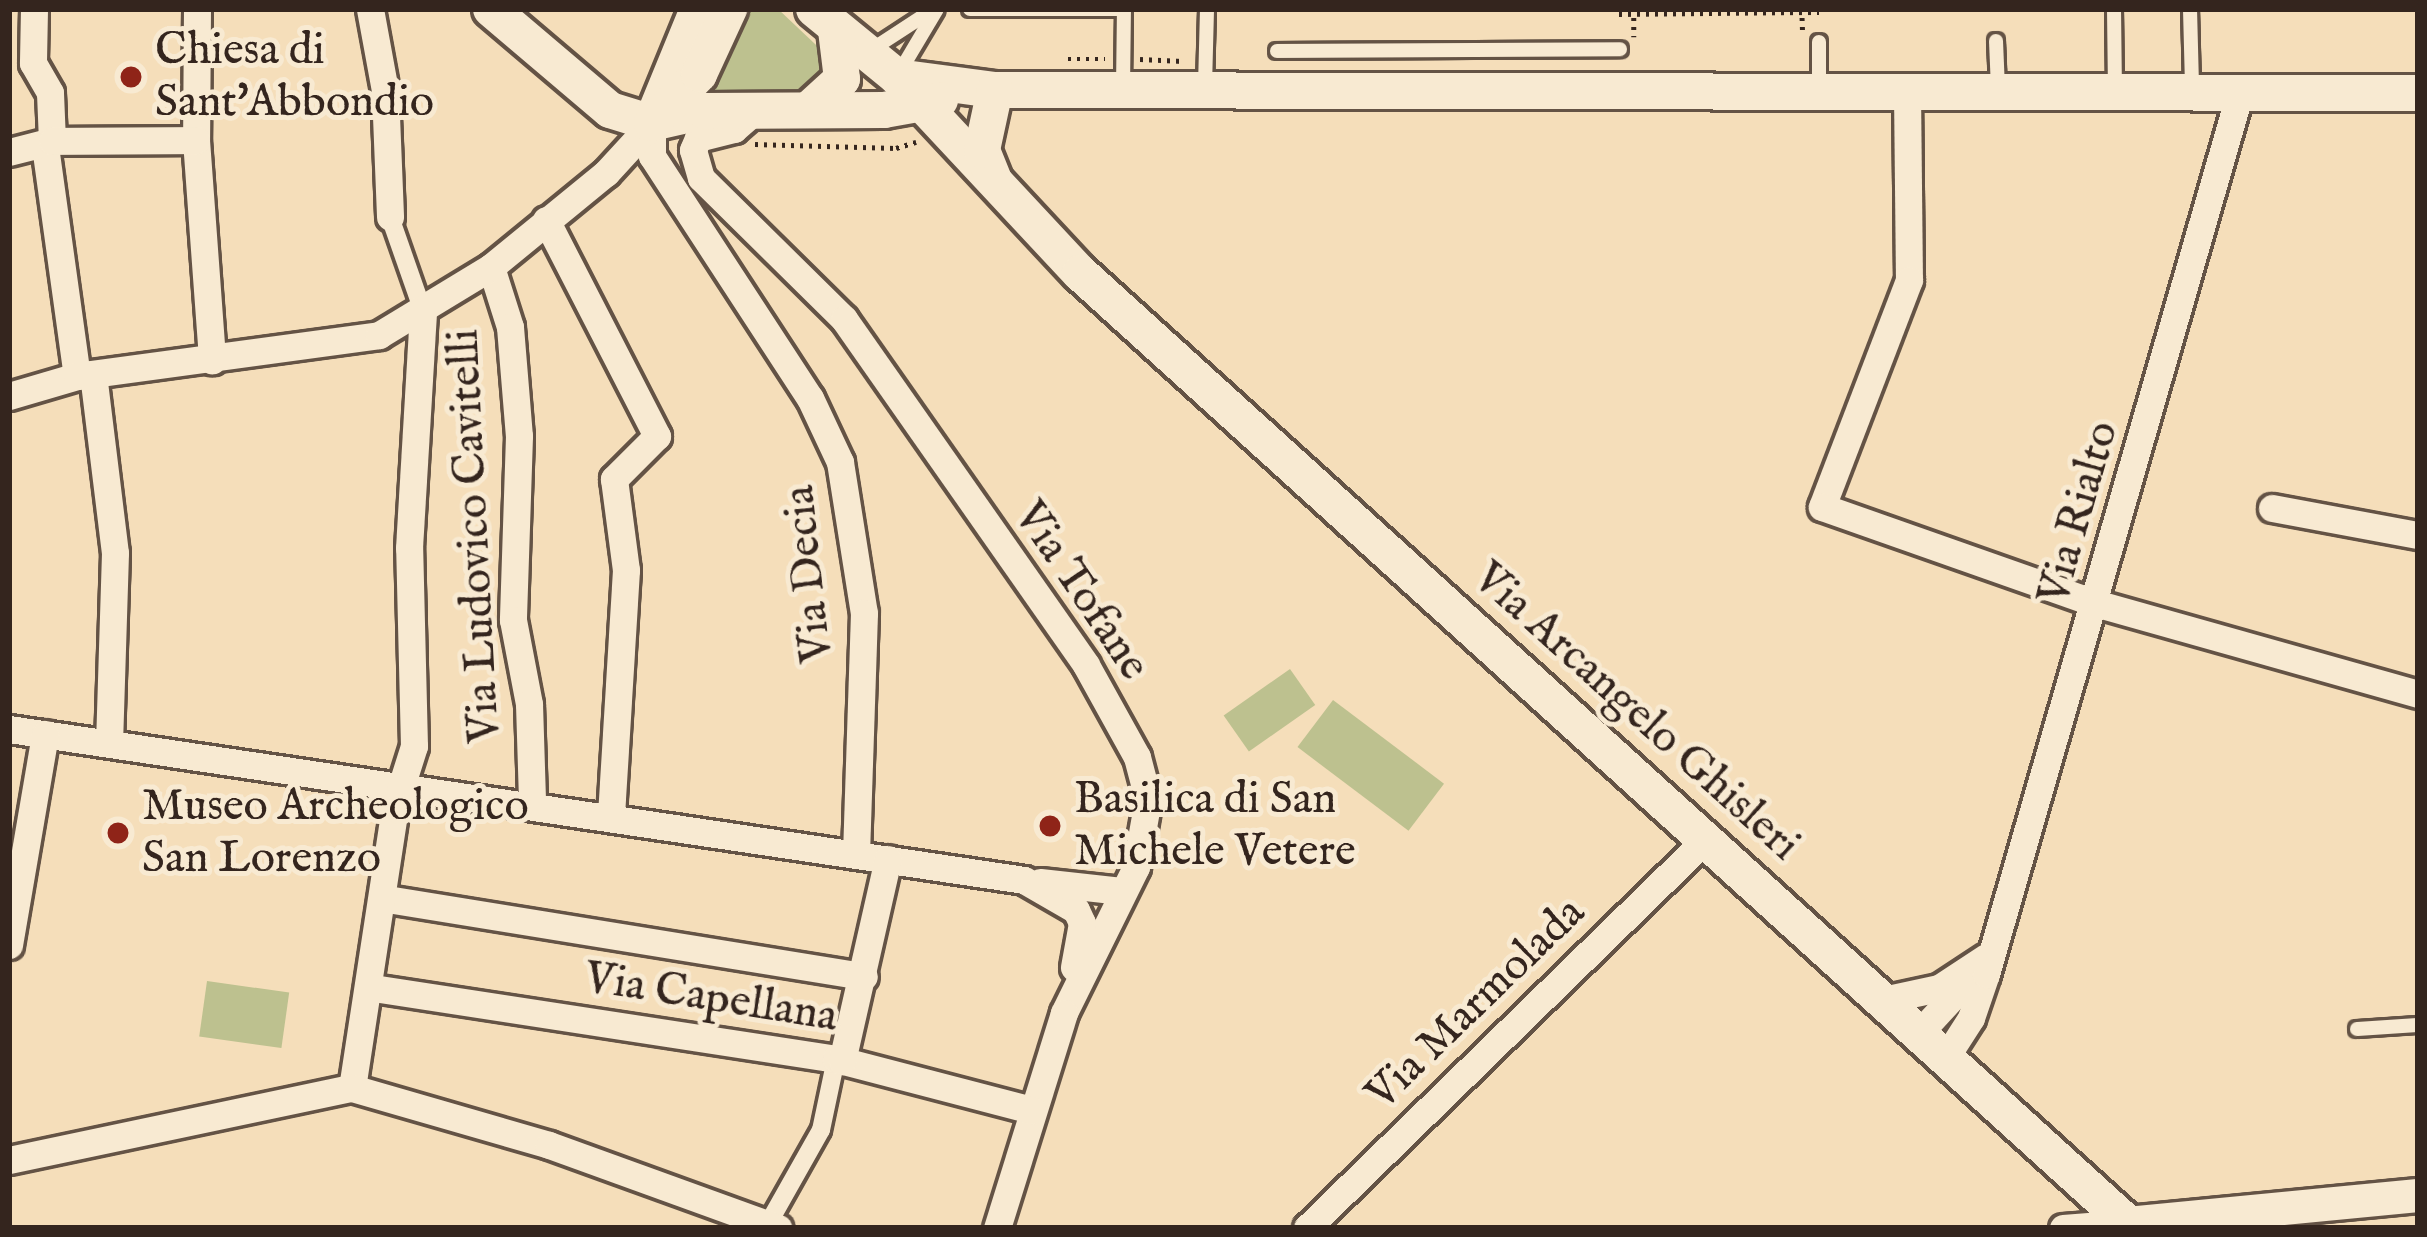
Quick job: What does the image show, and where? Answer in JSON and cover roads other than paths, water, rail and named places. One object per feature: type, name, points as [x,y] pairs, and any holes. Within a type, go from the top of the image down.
[{"type":"main road","points":[[491,9],[610,110],[652,123],[758,108],[808,110],[979,88],[1562,93],[2115,88],[2417,91]]},
{"type":"main road","points":[[652,123],[698,9]]},
{"type":"main road","points":[[652,123],[699,74],[729,9]]},
{"type":"main road","points":[[825,19],[867,53],[900,96]]},
{"type":"main road","points":[[808,110],[842,79],[825,19]]},
{"type":"main road","points":[[979,88],[982,150],[996,183]]},
{"type":"main road","name":"Via Arcangelo Ghisleri","points":[[900,96],[996,183],[1080,273],[2127,1226]]},
{"type":"main road","name":"Via Arcangelo Ghisleri","points":[[900,96],[998,213],[1080,273]]},
{"type":"street","points":[[34,9],[33,63],[50,93],[49,144],[115,553],[110,742]]},
{"type":"street","points":[[197,9],[196,140],[212,360]]},
{"type":"street","points":[[352,1088],[373,988],[401,786],[413,746],[409,548],[423,311],[390,217],[385,91],[370,9]]},
{"type":"street","name":"Via Rialto","points":[[1933,1045],[1986,957],[2098,604],[2242,89]]},
{"type":"street","points":[[1906,91],[1909,280],[1822,507],[2098,604],[2418,694]]},
{"type":"street","name":"Via Tofane","points":[[758,108],[734,129],[698,138],[693,150],[701,178],[844,319],[1086,664],[1137,757],[1148,799],[1144,842],[1064,1012],[997,1228]]},
{"type":"street","points":[[9,396],[85,375],[379,335],[491,266],[616,165],[652,123]]},
{"type":"street","name":"Via Decia","points":[[652,123],[652,156],[706,230],[810,398],[840,461],[864,613],[856,854]]},
{"type":"street","points":[[9,152],[49,144],[196,140]]},
{"type":"street","points":[[706,230],[732,209]]},
{"type":"street","points":[[546,220],[657,436],[614,479],[626,570],[610,814]]},
{"type":"street","name":"Via Ludovico Cavitelli","points":[[491,266],[510,327],[519,436],[513,620],[529,704],[532,802]]},
{"type":"street","points":[[2272,508],[2418,535]]},
{"type":"street","points":[[9,729],[532,802],[1024,880],[1122,890]]},
{"type":"street","points":[[9,945],[45,734]]},
{"type":"street","name":"Via Marmolada","points":[[1307,1228],[1704,841]]},
{"type":"street","points":[[9,1160],[352,1088],[549,1145],[773,1226],[820,1130],[864,976],[888,859]]},
{"type":"street","points":[[1024,880],[1056,893],[1082,922],[1064,1012]]},
{"type":"street","points":[[387,899],[864,976]]},
{"type":"street","points":[[1882,1000],[1939,988],[1986,957]]},
{"type":"street","name":"Via Capellana","points":[[373,988],[839,1060],[1032,1110]]},
{"type":"street","points":[[2062,1228],[2222,1221],[2418,1195]]},
{"type":"lane","points":[[867,53],[936,9]]},
{"type":"lane","points":[[900,96],[936,9]]},
{"type":"lane","points":[[970,9],[1124,9],[1123,91]]},
{"type":"lane","points":[[1205,91],[1207,9]]},
{"type":"lane","points":[[2114,9],[2115,88]]},
{"type":"lane","points":[[2190,9],[2192,89]]},
{"type":"lane","points":[[1996,40],[1998,89]]},
{"type":"lane","points":[[1819,42],[1820,93]]},
{"type":"lane","points":[[1277,51],[1619,49]]},
{"type":"lane","points":[[1448,50],[1448,92]]},
{"type":"lane","points":[[1561,50],[1562,93]]},
{"type":"lane","points":[[2357,1029],[2418,1025]]},
{"type":"place","name":"Chiesa di Sant'Abbondio","points":[[131,77]]},
{"type":"place","name":"Basilica di San Michele Vetere","points":[[1050,826]]},
{"type":"place","name":"Museo Archeologico San Lorenzo","points":[[118,833]]}]
